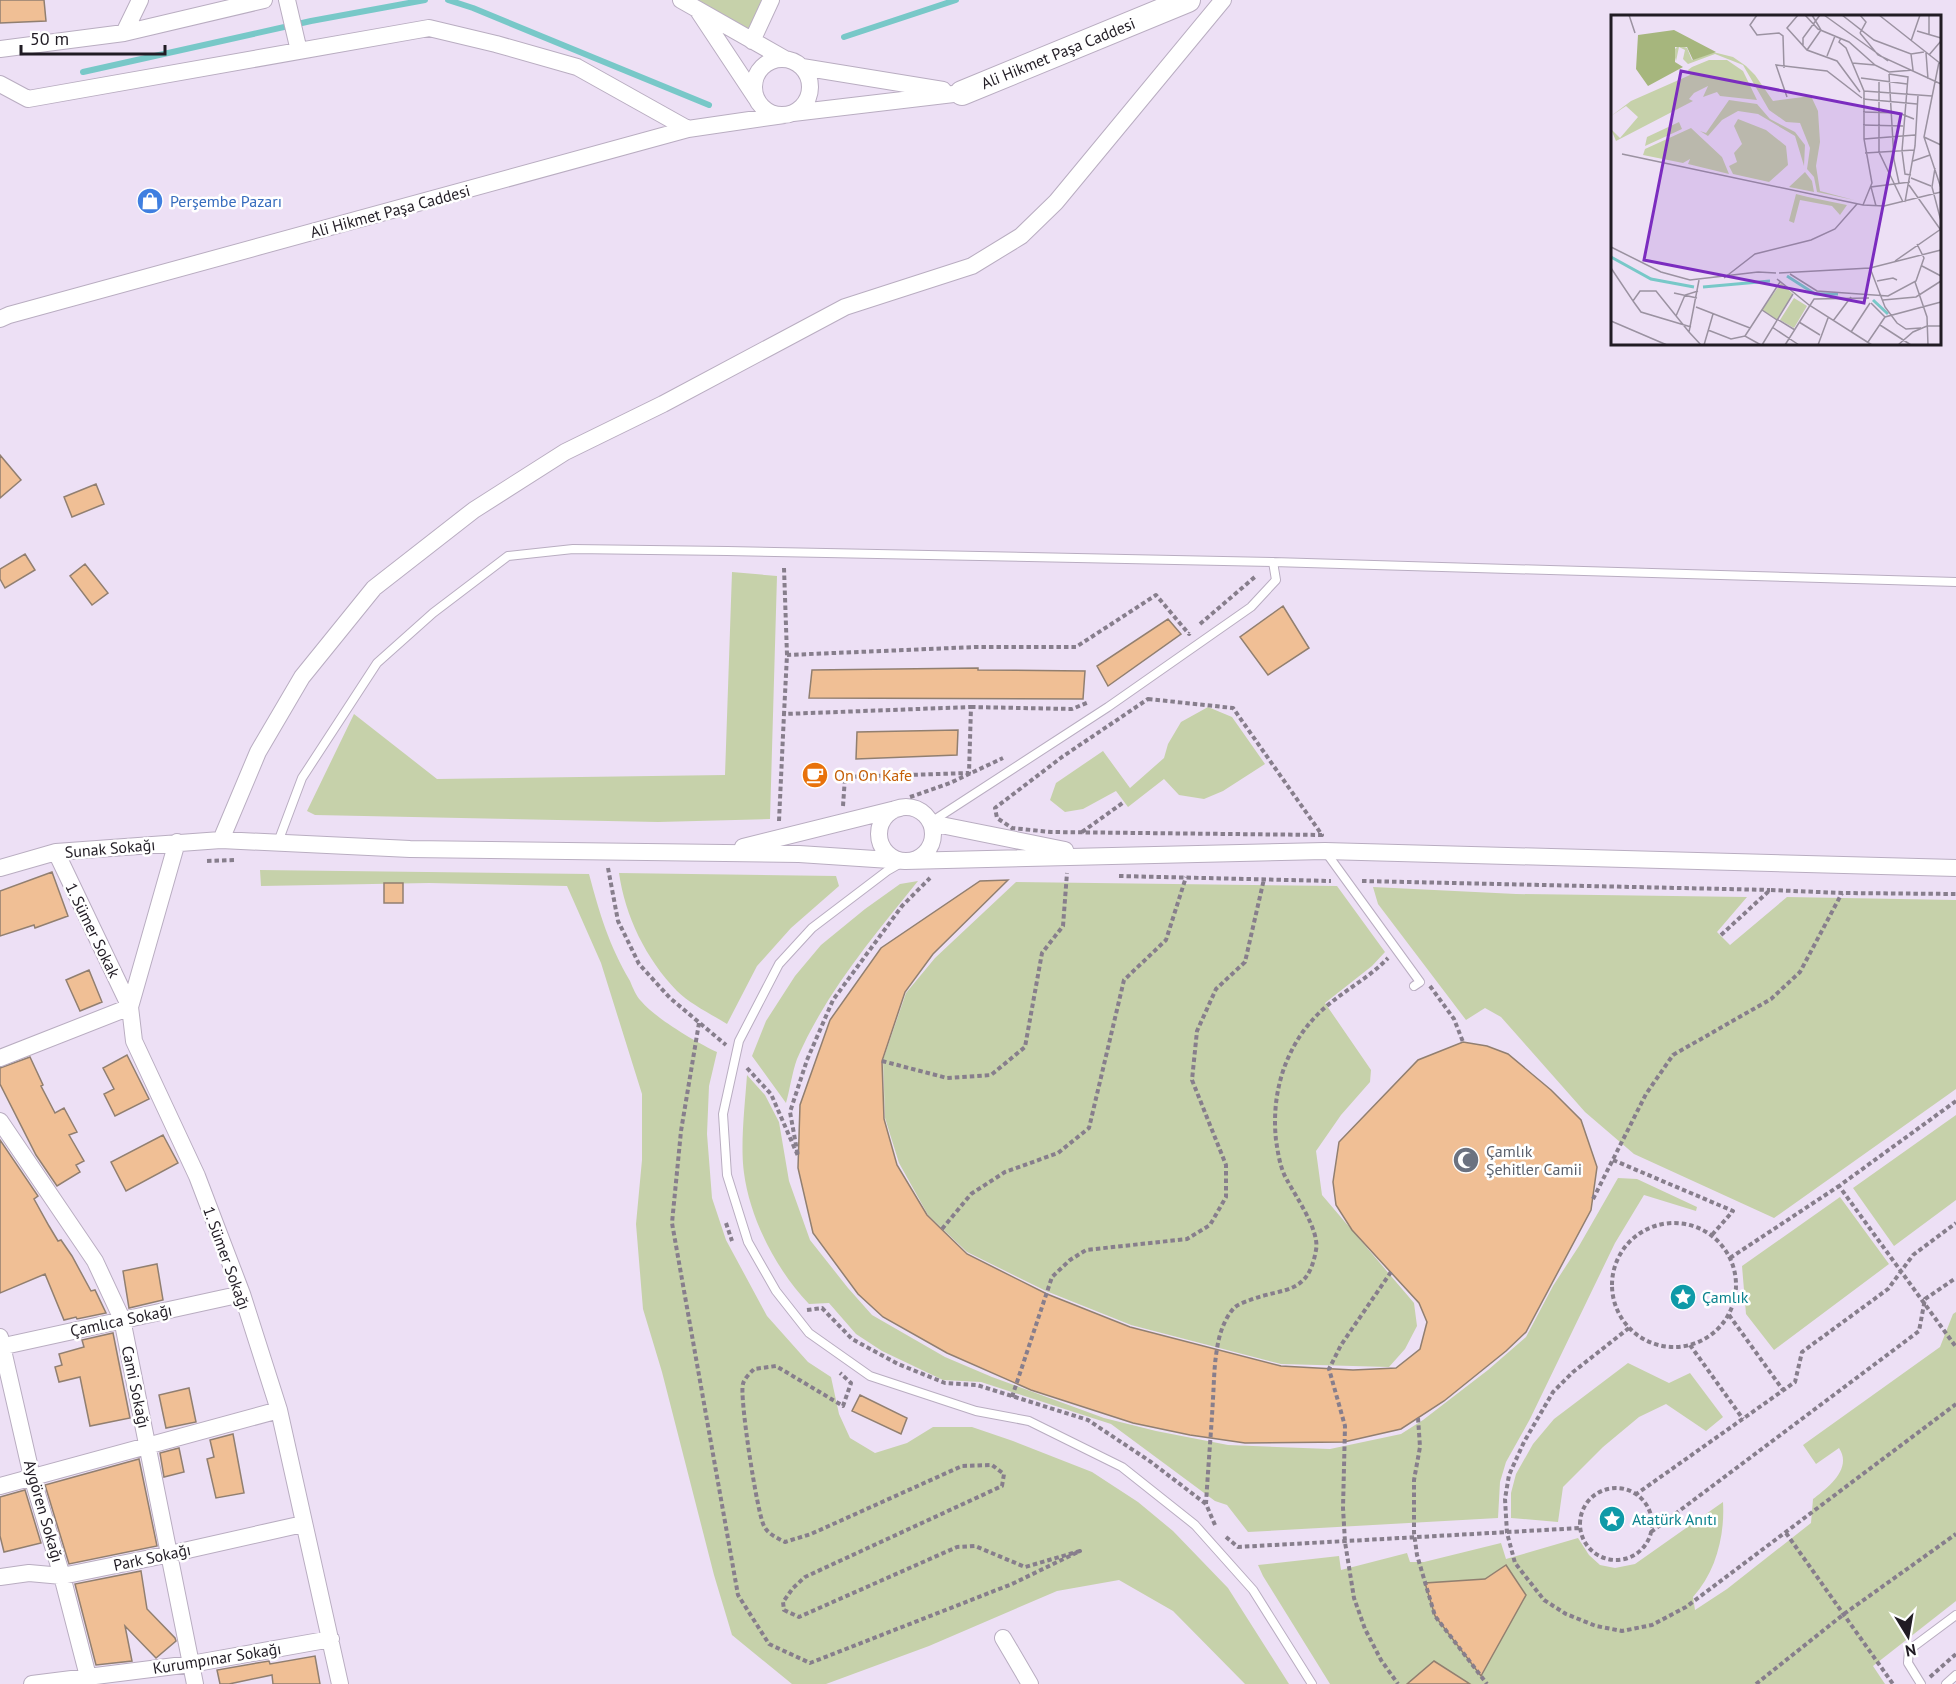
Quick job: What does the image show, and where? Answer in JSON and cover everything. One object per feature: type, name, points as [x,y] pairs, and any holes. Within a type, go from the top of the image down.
[{"type":"main road","name":"Ali Hikmet Paşa Caddesi","points":[[962,93],[1188,0]]},
{"type":"street","points":[[124,33],[140,0]]},
{"type":"street","points":[[0,49],[124,33],[264,0]]},
{"type":"street","points":[[287,0],[299,51]]},
{"type":"street","points":[[681,0],[802,67],[808,75],[810,93],[801,109],[788,114],[775,114],[760,104],[696,9]]},
{"type":"street","points":[[752,41],[771,0]]},
{"type":"street","points":[[221,840],[258,752],[302,677],[374,588],[474,510],[565,452],[703,384],[845,308],[972,266],[1021,236],[1056,202],[1223,0]]},
{"type":"street","points":[[0,84],[28,99],[429,28],[577,67],[688,129]]},
{"type":"street","points":[[760,104],[754,87],[760,70],[767,63],[785,59]]},
{"type":"street","points":[[802,67],[962,93]]},
{"type":"street","name":"Ali Hikmet Paşa Caddesi","points":[[3,314],[688,129],[788,114],[962,93]]},
{"type":"street","points":[[904,803],[925,815],[931,823],[933,832],[932,841],[922,856],[905,861],[888,855],[880,841],[881,824],[892,811],[904,803]]},
{"type":"street","points":[[719,853],[840,824],[904,803]]},
{"type":"street","points":[[931,823],[1073,854]]},
{"type":"street","name":"Sunak Sokağı","points":[[0,868],[56,852],[221,840],[410,849],[719,853]]},
{"type":"street","name":"1. Sümer Sokağı","points":[[177,842],[130,1007],[134,1041],[197,1176],[242,1294],[279,1410],[340,1684]]},
{"type":"street","points":[[719,853],[799,854],[905,861],[1073,854],[1325,851],[1956,868]]},
{"type":"street","name":"1. Sümer Sokak","points":[[56,852],[130,1007]]},
{"type":"street","points":[[0,1058],[130,1007]]},
{"type":"street","name":"Cami Sokağı","points":[[0,1121],[95,1261],[122,1319],[195,1684]]},
{"type":"street","name":"Çamlıca Sokağı","points":[[1,1343],[242,1294]]},
{"type":"street","name":"Aygören Sokağı","points":[[1,1343],[33,1477],[90,1680]]},
{"type":"street","points":[[0,1486],[279,1410]]},
{"type":"street","name":"Park Sokağı","points":[[0,1577],[29,1573],[62,1576],[303,1524]]},
{"type":"street","points":[[1004,1638],[1030,1684]]},
{"type":"street","name":"Kurumpınar Sokağı","points":[[32,1684],[90,1680],[331,1639]]},
{"type":"lane","points":[[278,843],[302,778],[377,663],[433,613],[508,556],[573,549],[597,549],[1273,562],[1956,582]]},
{"type":"lane","points":[[931,823],[1108,707],[1251,607],[1276,580],[1273,562]]},
{"type":"lane","points":[[1325,851],[1420,982],[1414,986]]},
{"type":"lane","points":[[905,861],[887,871],[806,935],[779,964],[740,1041],[723,1114],[727,1175],[748,1242],[776,1291],[809,1333],[870,1376],[976,1411],[1029,1421],[1122,1467],[1195,1525],[1252,1590],[1312,1684]]},
{"type":"lane","points":[[1922,1684],[1908,1663],[1909,1650],[1956,1615]]},
{"type":"lane","points":[[1946,1684],[1956,1675]]},
{"type":"path","points":[[1180,641],[1273,562]]},
{"type":"path","points":[[779,827],[787,655],[784,568]]},
{"type":"path","points":[[787,655],[1076,647],[1156,595],[1189,634]]},
{"type":"path","points":[[1148,699],[1233,708],[1322,835],[1080,833],[1012,828],[997,818],[995,808],[1062,757],[1148,699]]},
{"type":"path","points":[[784,714],[971,707],[1072,709],[1093,701],[1076,715]]},
{"type":"path","points":[[969,773],[971,707]]},
{"type":"path","points":[[904,803],[1007,756]]},
{"type":"path","points":[[840,824],[845,777],[969,773]]},
{"type":"path","points":[[882,1061],[947,1078],[991,1075],[1025,1047],[1042,953],[1063,926],[1066,874],[1080,833],[1124,802]]},
{"type":"path","points":[[177,842],[203,861],[238,860]]},
{"type":"path","points":[[607,865],[619,865]]},
{"type":"path","points":[[1056,871],[1078,875]]},
{"type":"path","points":[[1114,875],[1956,894]]},
{"type":"path","points":[[942,1229],[970,1194],[1005,1172],[1058,1153],[1089,1128],[1124,980],[1166,940],[1186,877]]},
{"type":"path","points":[[1012,1397],[1052,1277],[1086,1250],[1186,1239],[1210,1225],[1226,1197],[1226,1165],[1192,1080],[1197,1031],[1216,988],[1245,962],[1264,879]]},
{"type":"path","points":[[1721,935],[1770,890]]},
{"type":"path","points":[[1593,1199],[1646,1094],[1673,1054],[1778,993],[1800,972],[1842,893]]},
{"type":"path","points":[[1216,1528],[1206,1504],[1217,1349],[1224,1322],[1235,1306],[1262,1295],[1284,1292],[1302,1283],[1310,1269],[1317,1248],[1305,1213],[1284,1176],[1278,1150],[1274,1121],[1276,1097],[1282,1072],[1294,1045],[1319,1013],[1393,954]]},
{"type":"path","points":[[1428,984],[1454,1019],[1463,1042]]},
{"type":"path","points":[[699,1023],[681,1131],[672,1223],[738,1595],[769,1644],[810,1663],[1012,1584],[1080,1551],[1025,1567],[975,1546],[957,1546],[799,1617],[784,1610],[783,1602],[805,1577],[1002,1486],[1004,1474],[992,1465],[962,1466],[811,1534],[785,1542],[772,1536],[764,1526],[758,1503],[741,1401],[743,1383],[754,1369],[776,1366],[843,1406],[851,1383],[833,1368]]},
{"type":"path","points":[[724,1055],[731,1035]]},
{"type":"path","points":[[1730,1258],[1839,1186],[1956,1101]]},
{"type":"path","points":[[1613,1160],[1732,1211],[1711,1236]]},
{"type":"path","points":[[1839,1186],[1956,1347]]},
{"type":"path","points":[[724,1218],[735,1247]]},
{"type":"path","points":[[1635,1495],[1795,1382],[1802,1352],[1888,1289],[1913,1255],[1956,1223]]},
{"type":"path","points":[[1665,1224],[1685,1224],[1704,1230],[1711,1236],[1719,1242],[1730,1258],[1736,1277],[1736,1296],[1729,1315],[1718,1330],[1690,1345],[1661,1346],[1641,1338],[1625,1324],[1615,1305],[1612,1283],[1616,1262],[1628,1244],[1645,1231],[1665,1224]]},
{"type":"path","points":[[1391,1272],[1341,1345],[1329,1369],[1345,1426],[1343,1482],[1345,1542],[1354,1598],[1365,1629],[1381,1660],[1398,1684]]},
{"type":"path","points":[[1651,1532],[1919,1331],[1925,1299],[1956,1278]]},
{"type":"path","points":[[805,1310],[822,1308],[852,1339],[898,1365],[945,1383],[977,1385],[1088,1420],[1151,1461],[1206,1504]]},
{"type":"path","points":[[1729,1315],[1783,1390]]},
{"type":"path","points":[[1629,1328],[1573,1372],[1553,1392],[1524,1442],[1509,1475],[1505,1499],[1507,1533],[1515,1563],[1544,1600],[1566,1614],[1596,1626],[1622,1631],[1652,1625],[1686,1607],[1956,1404]]},
{"type":"path","points":[[1690,1345],[1743,1419]]},
{"type":"path","points":[[1418,1418],[1420,1447],[1414,1480],[1416,1555],[1435,1616],[1486,1684]]},
{"type":"path","points":[[1619,1489],[1635,1495],[1648,1509],[1651,1520],[1651,1532],[1647,1543],[1639,1552],[1618,1560],[1607,1559],[1587,1547],[1580,1528],[1581,1513],[1587,1502],[1596,1494],[1607,1490],[1619,1489]]},
{"type":"path","points":[[1224,1535],[1238,1547],[1580,1528]]},
{"type":"path","points":[[1786,1533],[1893,1684]]},
{"type":"path","points":[[1756,1684],[1844,1614],[1956,1533]]},
{"type":"path","points":[[1922,1684],[1956,1654]]},
{"type":"green space","points":[[683,0],[764,0],[748,38]]},
{"type":"green space","points":[[732,572],[777,576],[770,819],[658,822],[315,815],[307,811],[354,714],[437,779],[725,775]]},
{"type":"green space","points":[[1208,707],[1232,717],[1265,764],[1223,791],[1204,799],[1179,795],[1164,779],[1128,807],[1116,791],[1083,809],[1065,812],[1050,800],[1056,783],[1103,751],[1130,788],[1164,758],[1168,744],[1181,722]]},
{"type":"green space","points":[[260,870],[589,874],[601,916],[616,955],[638,997],[647,1008],[666,1022],[717,1052],[709,1086],[707,1134],[712,1198],[726,1240],[767,1316],[808,1362],[831,1377],[839,1414],[850,1438],[875,1453],[907,1443],[933,1427],[972,1427],[1092,1472],[1138,1502],[1173,1531],[1228,1588],[1289,1684],[1245,1684],[1173,1611],[1119,1580],[1057,1591],[929,1646],[826,1684],[792,1684],[732,1635],[714,1575],[662,1372],[643,1309],[636,1224],[642,1160],[642,1094],[601,963],[567,886],[429,883],[261,886]]},
{"type":"green space","points":[[619,873],[836,876],[839,886],[791,928],[757,966],[727,1024],[694,1005],[666,979],[647,951],[632,921]]},
{"type":"green space","points":[[918,881],[852,966],[822,1011],[797,1059],[786,1103],[752,1056],[766,1021],[795,976],[821,945],[900,884]]},
{"type":"green space","points":[[1016,882],[1337,886],[1385,952],[1372,966],[1325,1003],[1371,1070],[1370,1082],[1341,1115],[1316,1151],[1322,1195],[1414,1303],[1417,1326],[1405,1349],[1389,1367],[1281,1364],[1131,1325],[1046,1291],[967,1252],[928,1215],[899,1163],[885,1118],[883,1060],[906,993],[935,958]]},
{"type":"green space","points":[[1373,887],[1516,894],[1747,897],[1717,932],[1730,945],[1787,897],[1956,900],[1956,1089],[1774,1218],[1634,1154],[1585,1112],[1501,1017],[1485,1008],[1466,1020],[1378,904]]},
{"type":"green space","points":[[747,1075],[765,1095],[779,1122],[789,1181],[810,1240],[872,1315],[945,1357],[992,1377],[1104,1418],[1228,1445],[1330,1449],[1401,1434],[1488,1370],[1526,1337],[1553,1286],[1618,1178],[1637,1179],[1697,1207],[1696,1211],[1644,1195],[1615,1243],[1530,1419],[1506,1462],[1500,1482],[1498,1518],[1248,1532],[1227,1505],[1215,1501],[1111,1424],[981,1382],[943,1380],[882,1351],[856,1334],[829,1303],[809,1304],[797,1291],[776,1260],[759,1226],[747,1190],[742,1150]]},
{"type":"green space","points":[[1956,1115],[1956,1200],[1894,1246],[1853,1188]]},
{"type":"green space","points":[[1840,1197],[1889,1264],[1774,1350],[1746,1314],[1742,1266]]},
{"type":"green space","points":[[1956,1312],[1956,1601],[1873,1666],[1885,1684],[1330,1684],[1258,1565],[1339,1556],[1341,1570],[1407,1553],[1410,1562],[1424,1562],[1501,1543],[1506,1559],[1578,1538],[1589,1555],[1600,1565],[1615,1568],[1635,1564],[1723,1502],[1722,1527],[1717,1552],[1708,1576],[1693,1597],[1695,1610],[1727,1589],[1811,1523],[1813,1499],[1837,1477],[1843,1463],[1839,1448],[1816,1464],[1803,1445],[1940,1347],[1953,1314]]},
{"type":"green space","points":[[1628,1363],[1669,1383],[1690,1373],[1723,1417],[1706,1431],[1666,1404],[1639,1417],[1603,1447],[1563,1487],[1558,1522],[1511,1518],[1511,1493],[1516,1474],[1533,1444],[1554,1419]]},
{"type":"building","points":[[0,0],[44,0],[46,21],[0,23]]},
{"type":"building","points":[[0,455],[21,480],[0,498]]},
{"type":"building","points":[[96,484],[104,504],[72,517],[64,497]]},
{"type":"building","points":[[25,554],[35,570],[5,588],[0,579],[0,569]]},
{"type":"building","points":[[85,564],[108,593],[92,605],[70,576]]},
{"type":"building","points":[[1283,606],[1309,648],[1268,675],[1240,637]]},
{"type":"building","points":[[1168,619],[1181,634],[1108,686],[1097,666]]},
{"type":"building","points":[[978,668],[978,670],[1085,671],[1083,699],[809,698],[812,670]]},
{"type":"building","points":[[958,730],[957,755],[856,759],[857,732]]},
{"type":"building","points":[[52,872],[68,916],[35,928],[34,925],[0,936],[0,891]]},
{"type":"building","name":"Çamlık Şehitler Camii","points":[[1008,880],[933,954],[905,992],[882,1061],[884,1119],[897,1165],[927,1215],[967,1254],[1047,1294],[1130,1327],[1281,1366],[1353,1370],[1396,1368],[1420,1349],[1427,1322],[1419,1303],[1352,1230],[1336,1205],[1333,1182],[1339,1142],[1418,1060],[1463,1042],[1487,1046],[1508,1054],[1551,1090],[1581,1120],[1597,1167],[1591,1210],[1526,1332],[1444,1401],[1401,1429],[1344,1442],[1245,1443],[1133,1423],[1031,1390],[947,1353],[883,1317],[858,1294],[813,1233],[798,1168],[800,1105],[830,1020],[881,948],[980,881]]},
{"type":"building","points":[[384,883],[403,883],[403,903],[384,903]]},
{"type":"building","points":[[89,970],[102,1002],[80,1011],[66,980]]},
{"type":"building","points":[[127,1055],[149,1099],[115,1116],[104,1094],[114,1089],[103,1068]]},
{"type":"building","points":[[30,1057],[55,1113],[64,1108],[77,1132],[69,1135],[84,1161],[76,1165],[80,1172],[57,1186],[36,1155],[0,1084],[0,1068]]},
{"type":"building","points":[[163,1135],[178,1163],[126,1191],[111,1162]]},
{"type":"building","points":[[0,1140],[38,1196],[34,1199],[58,1241],[61,1240],[72,1256],[91,1291],[95,1290],[106,1313],[64,1320],[45,1274],[0,1293]]},
{"type":"building","points":[[157,1264],[163,1300],[129,1308],[123,1271]]},
{"type":"building","points":[[113,1333],[130,1418],[90,1426],[80,1377],[59,1382],[55,1367],[62,1365],[59,1354],[84,1347],[82,1340]]},
{"type":"building","points":[[189,1388],[196,1422],[166,1428],[159,1395]]},
{"type":"building","points":[[860,1395],[907,1418],[901,1434],[852,1411]]},
{"type":"building","points":[[233,1434],[244,1493],[216,1498],[207,1459],[214,1457],[210,1440]]},
{"type":"building","points":[[179,1448],[184,1472],[164,1477],[160,1453]]},
{"type":"building","points":[[139,1459],[157,1546],[69,1564],[45,1485]]},
{"type":"building","points":[[25,1490],[41,1543],[4,1552],[0,1536],[0,1497]]},
{"type":"building","points":[[1506,1565],[1526,1595],[1481,1676],[1435,1616],[1425,1583],[1485,1579]]},
{"type":"building","points":[[141,1571],[147,1609],[176,1641],[156,1658],[125,1626],[132,1661],[96,1665],[75,1584]]},
{"type":"building","points":[[315,1656],[320,1684],[273,1684],[272,1675],[220,1684],[217,1670]]},
{"type":"building","points":[[1434,1661],[1470,1684],[1407,1684]]},
{"type":"waterway","points":[[83,72],[311,21],[425,0]]},
{"type":"waterway","points":[[448,0],[473,8],[709,105]]},
{"type":"waterway","points":[[844,37],[956,0]]},
{"type":"place","name":"Perşembe Pazarı","points":[[150,201]]},
{"type":"place","name":"On On Kafe","points":[[815,775]]},
{"type":"place","name":"Çamlık Şehitler Camii","points":[[1466,1160]]},
{"type":"place","name":"Çamlık","points":[[1683,1297]]},
{"type":"place","name":"Atatürk Anıtı","points":[[1612,1519]]}]
